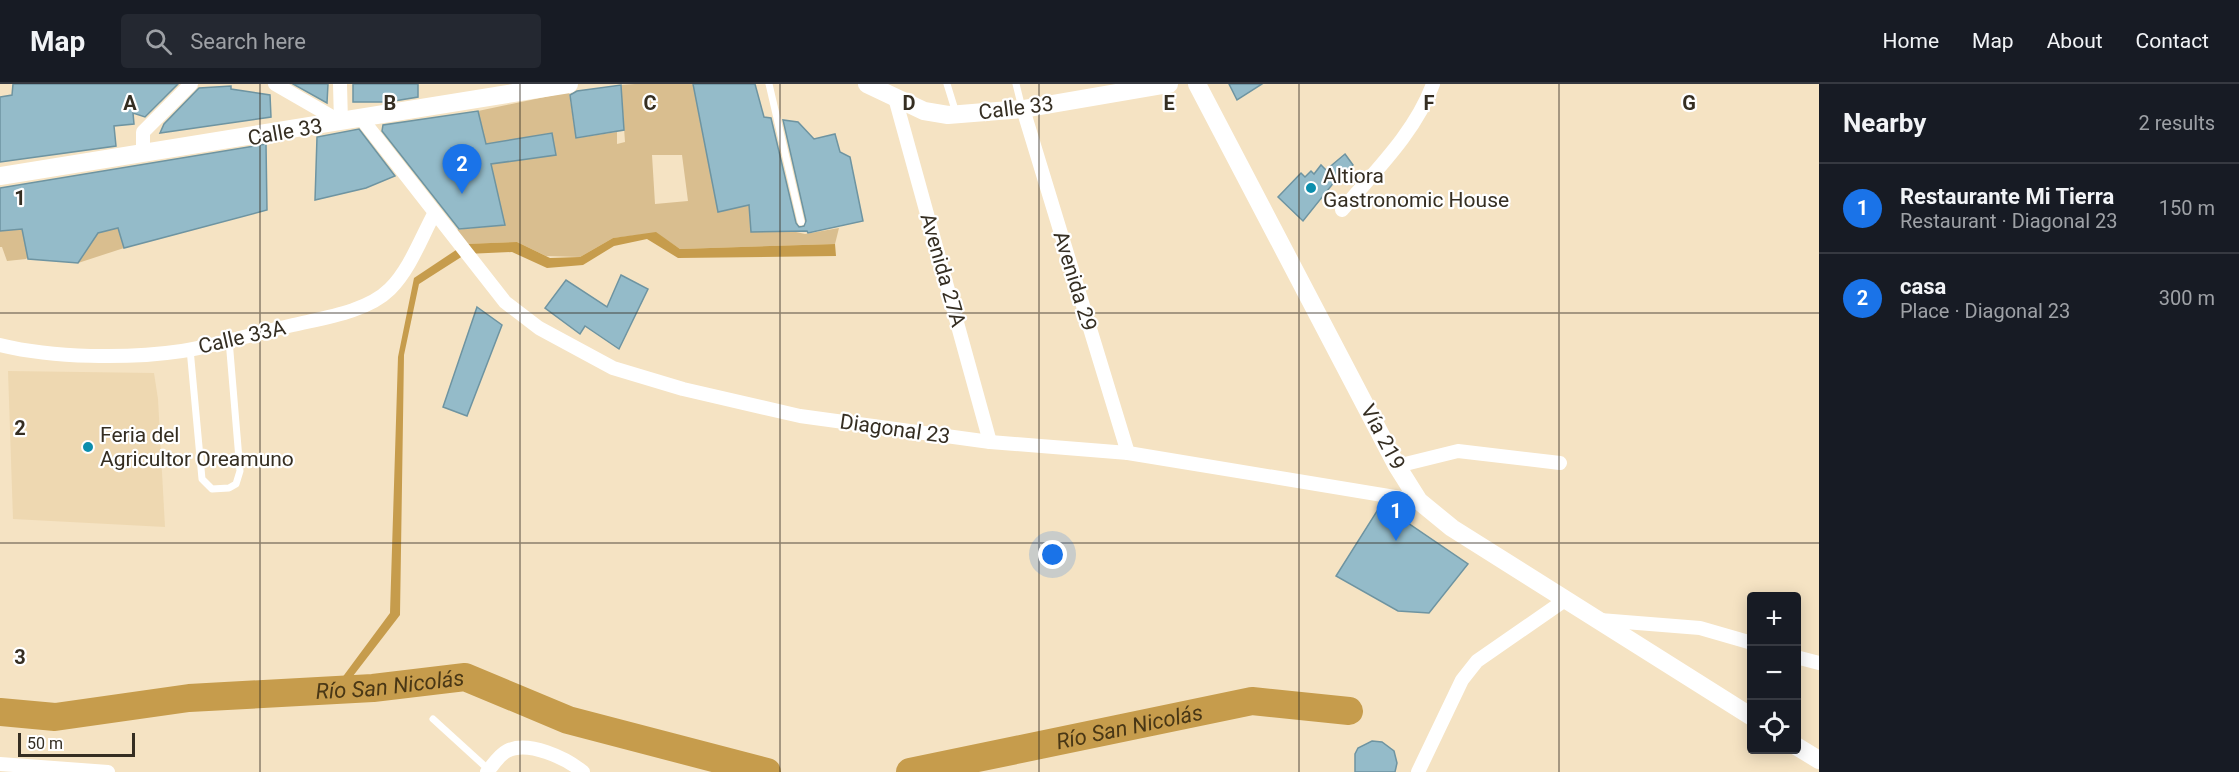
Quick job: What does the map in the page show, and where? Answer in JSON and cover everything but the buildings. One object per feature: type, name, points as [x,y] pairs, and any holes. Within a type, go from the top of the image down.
[{"type":"main road","name":"Calle 33","points":[[0,176],[342,122],[513,89],[569,84]]},
{"type":"main road","name":"Calle 33","points":[[867,84],[924,111],[956,114],[1023,109],[1169,84]]},
{"type":"main road","name":"Vía 219","points":[[1197,84],[1397,466],[1419,501],[1452,528],[1747,714]]},
{"type":"main road","points":[[1801,749],[1819,760]]},
{"type":"street","points":[[143,154],[143,132],[191,84]]},
{"type":"street","points":[[275,84],[342,122]]},
{"type":"street","points":[[340,84],[342,122]]},
{"type":"street","points":[[1342,210],[1394,149],[1425,105],[1433,84]]},
{"type":"street","name":"Avenida 27A","points":[[895,98],[990,442]]},
{"type":"street","name":"Avenida 29","points":[[1023,109],[1128,453]]},
{"type":"street","name":"Diagonal 23","points":[[361,118],[505,302],[539,328],[613,368],[682,389],[800,416],[990,442],[1128,453],[1419,501]]},
{"type":"street","name":"Calle 33A","points":[[0,345],[23,351],[89,355],[189,349],[312,321],[361,306],[391,289],[404,270],[434,214]]},
{"type":"street","points":[[1397,466],[1458,451],[1560,463]]},
{"type":"street","points":[[1418,772],[1462,680],[1477,661],[1564,600]]},
{"type":"street","points":[[1600,620],[1700,628],[1747,642]]},
{"type":"street","points":[[1801,658],[1819,663]]},
{"type":"street","points":[[488,771],[507,751],[522,747],[573,764],[583,772]]},
{"type":"street","points":[[0,764],[108,772]]},
{"type":"lane","points":[[769,84],[801,222]]},
{"type":"lane","points":[[947,84],[956,114]]},
{"type":"lane","points":[[1016,84],[1023,109]]},
{"type":"lane","points":[[189,349],[202,479],[212,489],[229,488],[236,484],[240,471],[229,340]]},
{"type":"lane","points":[[433,719],[488,771]]},
{"type":"shaded area","points":[[693,84],[718,212],[749,205],[751,231],[787,230],[805,234],[839,228],[835,244],[680,249],[656,233],[613,238],[580,257],[546,256],[517,242],[465,244],[454,230],[505,225],[491,164],[556,154],[552,133],[486,144],[478,111],[569,92],[576,138],[617,132],[617,144],[625,142],[621,85]],"holes":[[[652,155],[682,155],[688,201],[655,204]]]},
{"type":"shaded area","points":[[21,224],[52,234],[26,259],[7,261],[0,247],[0,231]]},
{"type":"shaded area","points":[[118,228],[124,248],[78,263],[98,233]]},
{"type":"shaded area","points":[[656,232],[680,249],[835,244],[836,256],[678,258],[647,239],[614,246],[583,265],[547,268],[512,252],[466,254],[419,284],[404,355],[400,615],[343,689],[333,690],[390,613],[398,357],[414,278],[465,244],[517,242],[550,258],[580,257],[613,238]]},
{"type":"shaded area","points":[[8,371],[154,373],[158,399],[165,527],[13,519]]},
{"type":"waterway","name":"Río San Nicolás","points":[[0,712],[55,717],[189,698],[373,688],[465,677],[568,720],[767,772]]},
{"type":"waterway","name":"Río San Nicolás","points":[[910,772],[1252,701],[1349,711]]},
{"type":"place","name":"Altiora Gastronomic House","points":[[1311,188]]},
{"type":"place","name":"casa","points":[[462,194]]},
{"type":"place","name":"Feria del Agricultor Oreamuno","points":[[88,447]]},
{"type":"place","name":"Restaurante Mi Tierra","points":[[1396,541]]}]
